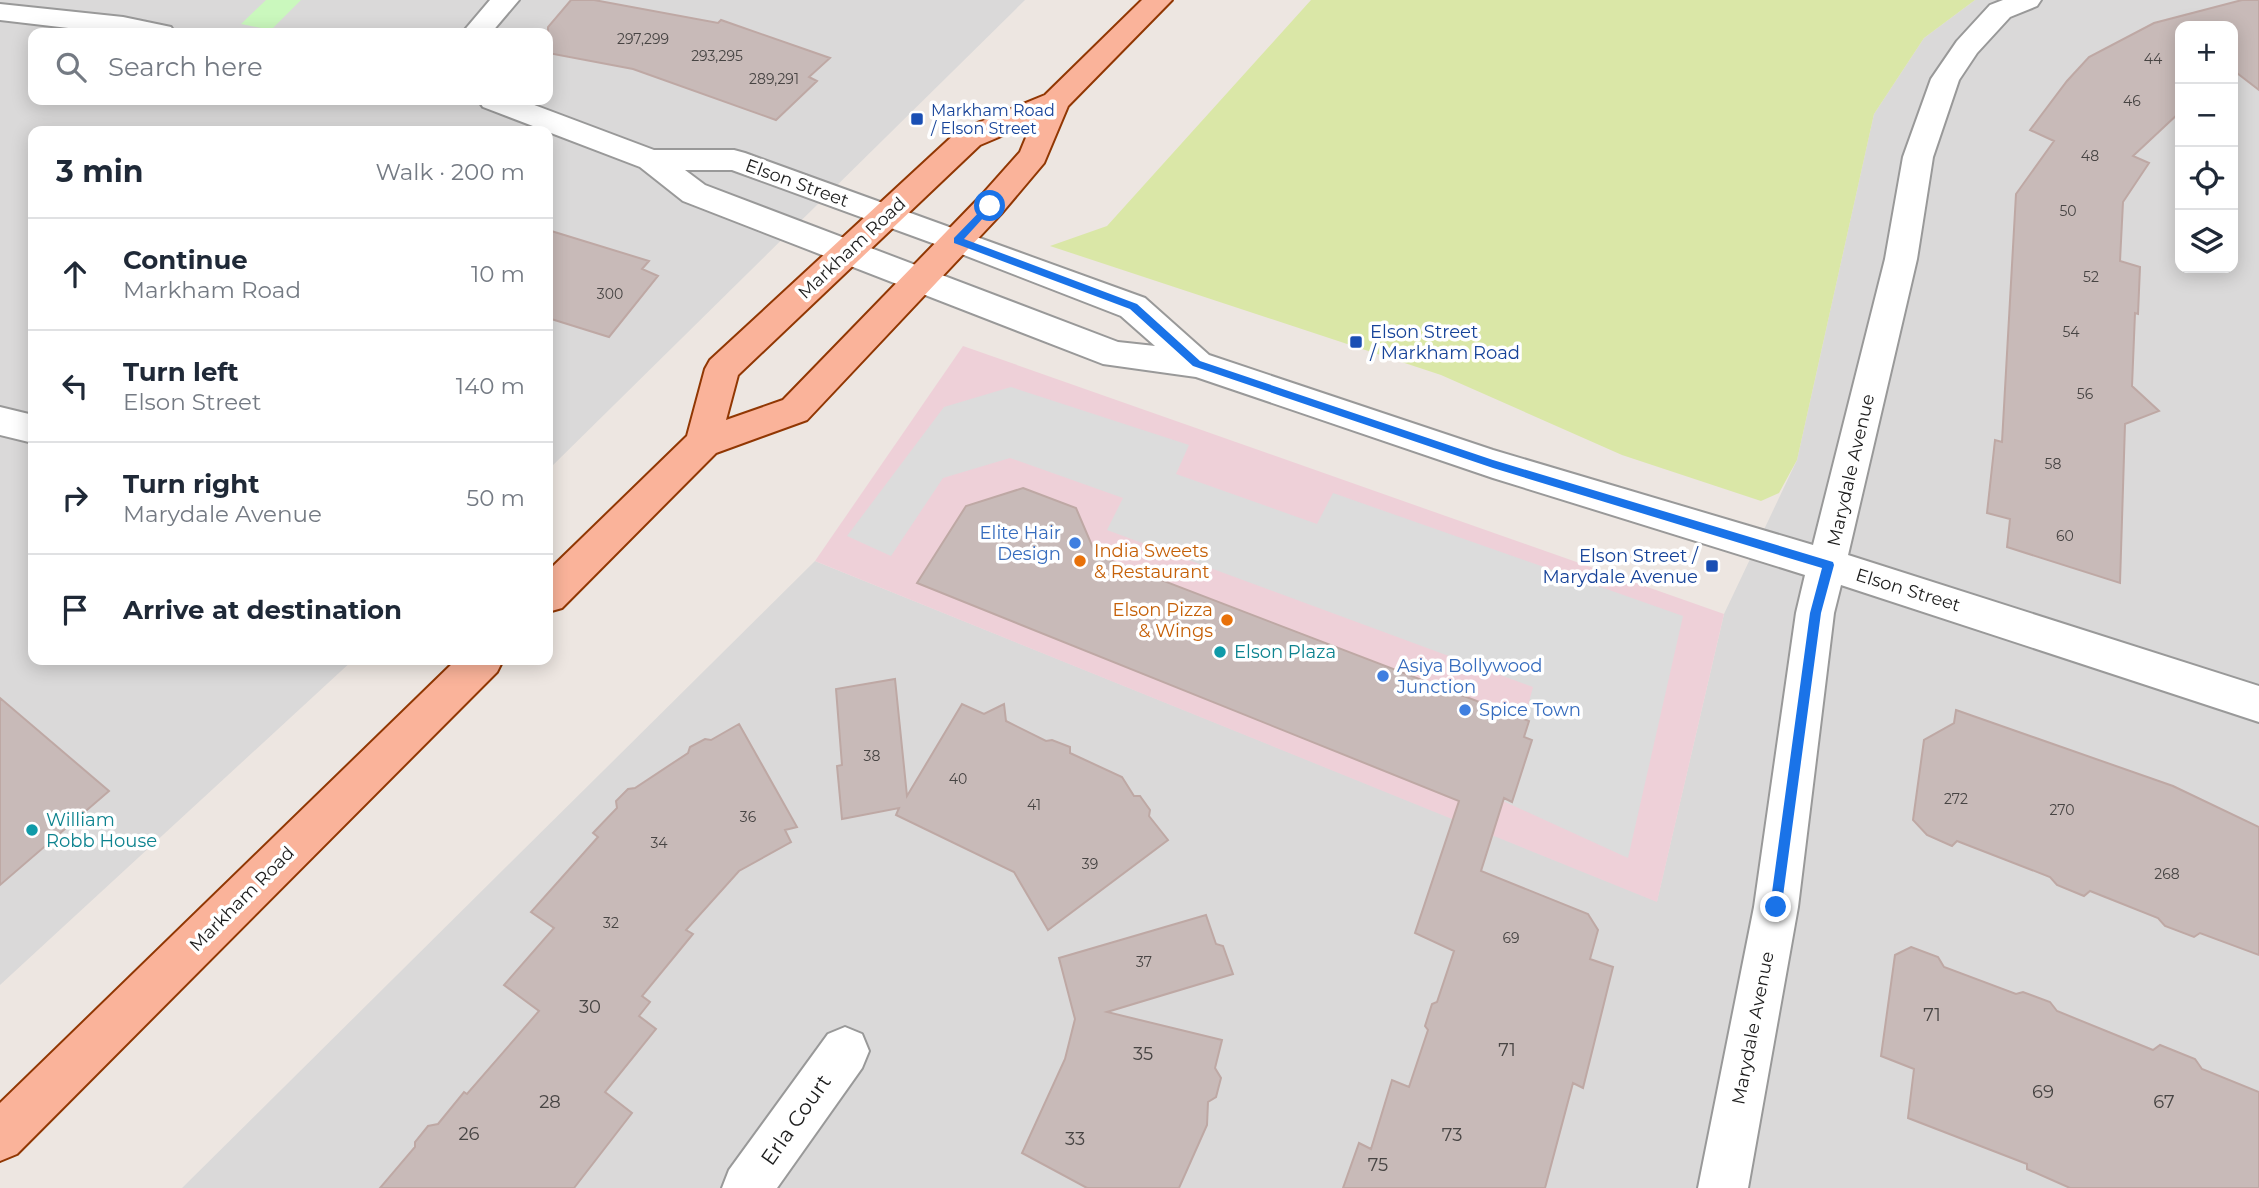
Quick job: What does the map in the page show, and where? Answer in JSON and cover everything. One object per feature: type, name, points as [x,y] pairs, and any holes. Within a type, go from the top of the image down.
[{"type":"main road","name":"Markham Road","points":[[553,591],[703,443],[795,410],[920,280],[1032,156],[1055,102],[1157,0]]},
{"type":"main road","name":"Markham Road","points":[[703,443],[722,369],[969,138],[1055,102]]},
{"type":"main road","name":"Markham Road","points":[[0,1137],[478,665]]},
{"type":"street","points":[[480,28],[505,0]]},
{"type":"street","name":"Marydale Avenue","points":[[1724,1188],[1776,907],[1815,613],[1829,565],[1900,258],[1918,157],[1945,79],[1967,47],[2000,11],[2027,0]]},
{"type":"street","points":[[0,12],[134,28]]},
{"type":"street","name":"Elson Street","points":[[507,105],[651,160],[694,193],[1115,355],[1197,364],[1493,464],[1829,565],[2259,704]]},
{"type":"street","name":"Elson Street","points":[[651,160],[734,160],[957,240],[1133,307],[1197,364]]},
{"type":"street","points":[[0,421],[28,428]]},
{"type":"street","name":"Erla Court","points":[[747,1188],[845,1051]]},
{"type":"shaded area","points":[[0,0],[1025,0],[553,465],[553,126],[28,126],[28,665],[348,665],[0,985]]},
{"type":"shaded area","points":[[1975,0],[2259,0],[2259,1188],[182,1188],[815,561],[1657,901],[1724,614],[1797,460],[1874,114],[1924,38]]},
{"type":"shaded area","points":[[963,346],[1724,614],[1657,902],[815,561]]},
{"type":"shaded area","points":[[1011,387],[1189,445],[1176,474],[1317,524],[1333,493],[1683,616],[1628,858],[1503,801],[1533,687],[1107,530],[1123,498],[1010,458],[943,478],[891,556],[847,536],[944,407]]},
{"type":"green space","points":[[266,0],[301,0],[273,28],[241,24]]},
{"type":"green space","points":[[1311,0],[1975,0],[1924,38],[1874,114],[1797,460],[1779,493],[1761,501],[1622,455],[1441,375],[1050,246],[1107,226]]},
{"type":"building","points":[[571,0],[594,0],[718,23],[721,20],[830,58],[809,77],[817,81],[776,120],[633,69],[553,54],[553,28],[548,27]]},
{"type":"building","points":[[2242,0],[2259,0],[2259,90],[2238,74],[2238,21],[2175,21],[2175,117],[2133,156],[2149,163],[2123,202],[2120,261],[2140,267],[2132,386],[2159,411],[2125,424],[2120,583],[2007,547],[2010,519],[1987,513],[1995,440],[2002,442],[2016,194],[2054,141],[2030,130],[2089,57],[2154,23]]},
{"type":"building","points":[[553,232],[649,261],[642,269],[658,276],[609,337],[553,320]]},
{"type":"building","points":[[1023,488],[1076,508],[1096,555],[1529,721],[1524,737],[1532,740],[1512,802],[1504,798],[1481,871],[1588,914],[1598,930],[1590,959],[1613,967],[1583,1088],[1573,1083],[1545,1188],[1343,1188],[1359,1143],[1371,1149],[1392,1080],[1409,1087],[1428,1030],[1425,1026],[1432,1004],[1437,1002],[1454,951],[1415,933],[1459,801],[917,583],[966,506]]},
{"type":"building","points":[[895,679],[907,796],[962,704],[984,714],[1004,704],[1006,721],[1046,741],[1052,740],[1070,747],[1070,753],[1122,777],[1134,796],[1140,796],[1150,810],[1149,816],[1168,840],[1048,930],[1014,872],[896,815],[899,808],[842,819],[837,766],[842,765],[836,689]]},
{"type":"building","name":"William Robb House","points":[[0,698],[109,791],[0,885]]},
{"type":"building","points":[[1956,710],[2173,786],[2259,827],[2259,955],[2200,933],[2194,937],[2165,926],[2158,918],[2090,891],[2084,896],[2057,885],[2050,877],[1957,841],[1952,846],[1927,835],[1913,820],[1924,740],[1954,723]]},
{"type":"building","points":[[739,724],[797,827],[785,830],[791,842],[739,871],[686,930],[693,934],[642,996],[650,1002],[639,1016],[656,1029],[605,1092],[632,1113],[574,1188],[380,1188],[415,1147],[415,1142],[428,1126],[438,1124],[464,1092],[467,1094],[539,1011],[504,985],[554,928],[531,912],[598,837],[593,833],[617,808],[616,801],[628,789],[635,788],[688,753],[690,747],[705,739],[711,740]]},
{"type":"building","points":[[1206,915],[1216,944],[1223,946],[1233,974],[1107,1012],[1222,1040],[1215,1068],[1221,1078],[1216,1097],[1208,1102],[1207,1125],[1179,1188],[1087,1188],[1022,1153],[1065,1059],[1075,1019],[1059,958]]},
{"type":"building","points":[[1911,947],[1938,957],[1944,967],[2016,994],[2023,992],[2050,1002],[2057,1011],[2153,1050],[2160,1045],[2195,1059],[2202,1069],[2259,1092],[2259,1188],[2070,1188],[2027,1169],[2027,1164],[1908,1118],[1914,1069],[1881,1056],[1895,955]]},
{"type":"place","name":"Markham Road / Elson Street","points":[[917,119]]},
{"type":"place","name":"Elson Street / Markham Road","points":[[1356,342]]},
{"type":"place","name":"Elite Hair Design","points":[[1075,543]]},
{"type":"place","name":"India Sweets & Restaurant","points":[[1080,561]]},
{"type":"place","name":"Elson Street / Marydale Avenue","points":[[1712,566]]},
{"type":"place","name":"Elson Pizza & Wings","points":[[1227,620]]},
{"type":"place","name":"Elson Plaza","points":[[1220,652]]},
{"type":"place","name":"Asiya Bollywood Junction","points":[[1383,676]]},
{"type":"place","name":"Spice Town","points":[[1465,710]]},
{"type":"place","name":"William Robb House","points":[[32,830]]},
{"type":"route","points":[[990,206],[957,240],[1011,263],[1133,307],[1197,364],[1493,464],[1829,565],[1815,613],[1776,907]]}]
